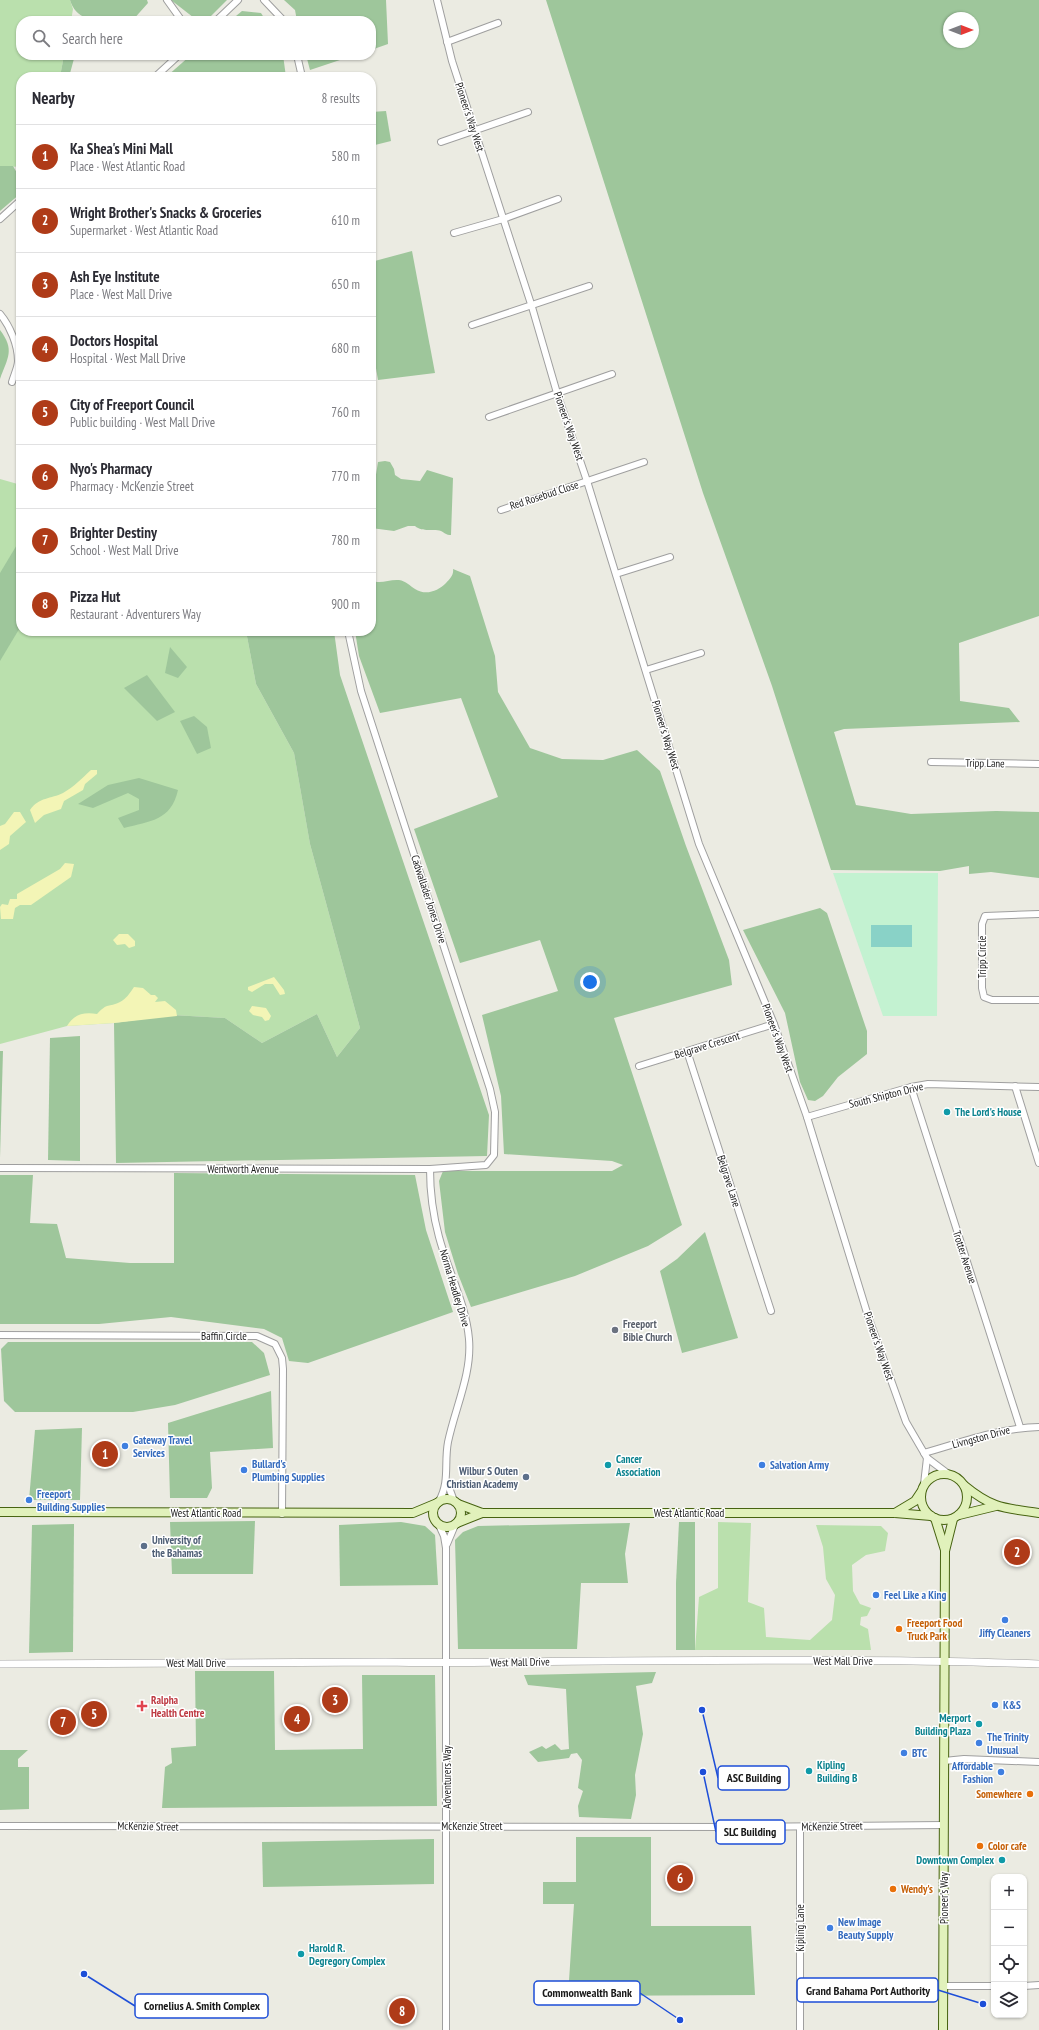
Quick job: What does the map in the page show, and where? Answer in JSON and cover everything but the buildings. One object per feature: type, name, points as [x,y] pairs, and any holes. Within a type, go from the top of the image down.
[{"type":"main road","points":[[895,1513],[915,1501],[930,1478],[938,1474],[947,1473],[954,1475],[979,1497],[996,1506],[1039,1513]]},
{"type":"main road","points":[[956,1517],[967,1501],[965,1486]]},
{"type":"main road","points":[[923,1488],[921,1501],[924,1509],[933,1517],[944,1520],[996,1506]]},
{"type":"main road","name":"West Atlantic Road","points":[[0,1512],[282,1514],[413,1512],[447,1499],[482,1513],[895,1513],[933,1517]]},
{"type":"main road","points":[[438,1502],[433,1513],[438,1524]]},
{"type":"main road","points":[[456,1502],[462,1512],[456,1524]]},
{"type":"main road","name":"West Atlantic Road","points":[[413,1512],[449,1528],[482,1513]]},
{"type":"main road","name":"Pioneer's Way","points":[[933,1517],[945,1551]]},
{"type":"main road","name":"Pioneer's Way","points":[[943,2030],[943,1661],[945,1551],[956,1517]]},
{"type":"street","points":[[167,0],[178,16]]},
{"type":"street","points":[[221,16],[238,0]]},
{"type":"street","points":[[264,0],[279,16]]},
{"type":"street","name":"Pioneer's Way West","points":[[437,0],[447,42],[474,130],[532,307],[557,393],[587,481],[699,844],[774,1024],[807,1117],[868,1316],[906,1422],[926,1455],[947,1473]]},
{"type":"street","points":[[447,42],[498,23]]},
{"type":"street","points":[[160,72],[174,60]]},
{"type":"street","points":[[298,60],[301,72]]},
{"type":"street","points":[[441,142],[528,112]]},
{"type":"street","points":[[454,233],[503,219],[558,199]]},
{"type":"street","points":[[0,219],[16,205]]},
{"type":"street","points":[[472,325],[532,307],[589,286]]},
{"type":"street","points":[[0,314],[5,320],[16,344]]},
{"type":"street","points":[[12,382],[16,369]]},
{"type":"street","points":[[489,417],[612,374]]},
{"type":"street","name":"Red Rosebud Close","points":[[501,510],[644,462]]},
{"type":"street","points":[[616,574],[670,557]]},
{"type":"street","name":"Cadwallader Jones Drive","points":[[349,636],[361,691],[490,1089],[495,1112],[496,1140],[494,1155],[486,1165]]},
{"type":"street","points":[[646,670],[702,653]]},
{"type":"street","name":"Tripp Lane","points":[[931,762],[1039,764]]},
{"type":"street","name":"Tripp Circle","points":[[1039,914],[986,916],[982,924],[982,988],[984,997],[992,1000],[1039,1000]]},
{"type":"street","name":"Belgrave Crescent","points":[[639,1066],[774,1024]]},
{"type":"street","name":"Belgrave Lane","points":[[687,1051],[771,1311]]},
{"type":"street","name":"South Shipton Drive","points":[[807,1117],[911,1087],[928,1084],[1039,1087]]},
{"type":"street","points":[[1015,1086],[1039,1163]]},
{"type":"street","name":"Trotter Avenue","points":[[911,1087],[1020,1427]]},
{"type":"street","name":"Wentworth Avenue","points":[[0,1168],[430,1169],[486,1165]]},
{"type":"street","name":"Norma Headley Drive","points":[[430,1169],[430,1188],[439,1237],[467,1322],[469,1340],[469,1358],[448,1444],[444,1490],[438,1502]]},
{"type":"street","name":"Baffin Circle","points":[[0,1335],[256,1336],[275,1344],[282,1358],[283,1369],[282,1514]]},
{"type":"street","name":"Livngston Drive","points":[[926,1455],[990,1432],[1020,1427],[1039,1427]]},
{"type":"street","points":[[923,1488],[926,1455]]},
{"type":"street","name":"Norma Headley Drive","points":[[446,1478],[456,1502]]},
{"type":"street","name":"Adventurers Way","points":[[438,1524],[444,1536],[446,1548],[446,2030]]},
{"type":"street","name":"Adventurers Way","points":[[446,1548],[449,1536],[456,1524]]},
{"type":"street","name":"West Mall Drive","points":[[0,1664],[447,1663],[606,1661],[943,1661],[1039,1664]]},
{"type":"street","points":[[944,1761],[964,1759],[1039,1762]]},
{"type":"street","name":"McKenzie Street","points":[[0,1826],[447,1825],[800,1827],[944,1825]]},
{"type":"street","name":"Kipling Lane","points":[[800,1827],[800,2030]]},
{"type":"street","points":[[1027,1986],[1039,1985]]},
{"type":"street","points":[[943,1986],[991,1986]]},
{"type":"shaded area","points":[[0,0],[70,0],[73,9],[72,16],[16,16],[16,60],[63,60],[61,72],[16,72],[16,167],[0,166]]},
{"type":"shaded area","points":[[70,0],[147,0],[148,3],[136,16],[82,16],[74,9]]},
{"type":"shaded area","points":[[171,0],[227,0],[211,16],[192,16]]},
{"type":"shaded area","points":[[284,0],[386,0],[388,44],[376,48],[376,16],[296,16],[295,10]]},
{"type":"shaded area","points":[[546,0],[1039,0],[1039,616],[959,643],[960,701],[1009,708],[1020,722],[844,729],[834,732],[856,805],[911,814],[996,811],[1039,812],[1039,878],[991,872],[969,874],[969,866],[940,871],[831,870],[772,686],[703,493]]},
{"type":"shaded area","points":[[242,11],[261,13],[263,16],[236,16]]},
{"type":"shaded area","points":[[63,60],[74,60],[70,72],[61,72]]},
{"type":"shaded area","points":[[185,60],[284,60],[285,72],[172,72]]},
{"type":"shaded area","points":[[307,60],[340,60],[310,70]]},
{"type":"shaded area","points":[[386,111],[391,141],[376,145],[376,112]]},
{"type":"shaded area","points":[[0,166],[13,166],[16,171],[16,197],[0,211]]},
{"type":"shaded area","points":[[412,251],[435,373],[378,380],[376,368],[376,261]]},
{"type":"shaded area","points":[[0,330],[5,337],[9,348],[9,354],[0,379]]},
{"type":"shaded area","points":[[378,462],[390,462],[394,469],[395,475],[401,479],[420,481],[427,470],[453,478],[451,535],[438,530],[425,530],[415,526],[408,526],[394,531],[376,529],[376,475]]},
{"type":"shaded area","points":[[0,479],[16,484],[16,636],[247,636],[256,684],[294,753],[310,844],[360,1028],[337,1057],[317,1014],[262,1043],[225,1018],[172,1015],[114,1023],[67,1026],[0,1044]]},
{"type":"shaded area","points":[[16,546],[16,634],[0,661],[0,573]]},
{"type":"shaded area","points":[[453,569],[470,576],[495,656],[498,692],[530,748],[562,759],[603,760],[637,750],[660,771],[686,846],[729,960],[732,985],[614,1018],[682,1225],[648,1246],[575,1276],[471,1307],[458,1274],[445,1232],[439,1181],[443,1171],[612,1171],[623,1165],[612,1161],[504,1154],[501,1096],[482,1015],[558,991],[540,940],[460,963],[414,829],[498,797],[461,698],[380,713],[359,656],[356,636],[376,636],[376,582],[399,580],[406,582],[419,591],[432,592],[446,583]]},
{"type":"shaded area","points":[[247,636],[335,636],[340,675],[489,1115],[487,1156],[116,1163],[114,1023],[172,1015],[225,1018],[262,1043],[317,1014],[337,1057],[360,1028],[310,844],[294,753],[256,684]]},
{"type":"shaded area","points":[[170,647],[187,667],[178,678],[165,673]]},
{"type":"shaded area","points":[[147,675],[175,712],[157,721],[124,688]]},
{"type":"shaded area","points":[[194,716],[207,727],[211,748],[197,754],[180,721]]},
{"type":"shaded area","points":[[139,778],[178,790],[175,800],[165,814],[151,821],[124,828],[118,818],[139,810],[139,799],[128,793],[93,808],[78,804],[108,785]]},
{"type":"shaded area","points":[[833,873],[938,873],[937,1016],[883,1016]]},
{"type":"shaded area","points":[[820,908],[827,913],[867,1031],[867,1054],[838,1077],[823,1096],[815,1101],[808,1100],[800,1082],[785,1013],[743,930]]},
{"type":"shaded area","points":[[871,925],[912,925],[912,947],[871,947]]},
{"type":"shaded area","points":[[80,1036],[80,1161],[48,1160],[50,1038]]},
{"type":"shaded area","points":[[0,1051],[3,1051],[0,1158]]},
{"type":"shaded area","points":[[174,1173],[415,1175],[426,1230],[453,1312],[308,1363],[289,1361],[282,1338],[264,1329],[171,1317],[99,1324],[0,1324],[0,1175],[33,1175],[30,1223],[57,1224],[66,1258],[130,1263],[174,1263]]},
{"type":"shaded area","points":[[705,1232],[738,1338],[682,1353],[660,1271],[677,1259]]},
{"type":"shaded area","points":[[8,1342],[252,1342],[264,1353],[270,1375],[175,1405],[133,1412],[15,1412],[4,1401],[1,1349]]},
{"type":"shaded area","points":[[271,1391],[273,1448],[210,1452],[212,1488],[207,1498],[170,1498],[168,1423]]},
{"type":"shaded area","points":[[82,1428],[80,1500],[29,1500],[35,1430]]},
{"type":"shaded area","points":[[255,1521],[253,1574],[172,1574],[170,1522]]},
{"type":"shaded area","points":[[401,1522],[425,1526],[435,1535],[438,1585],[340,1586],[339,1525]]},
{"type":"shaded area","points":[[679,1522],[695,1522],[695,1650],[676,1650],[676,1583]]},
{"type":"shaded area","points":[[718,1522],[751,1523],[748,1602],[764,1608],[766,1637],[810,1640],[832,1620],[835,1595],[826,1579],[823,1547],[816,1525],[881,1526],[888,1533],[885,1551],[866,1555],[852,1565],[853,1591],[860,1604],[871,1608],[867,1616],[861,1617],[860,1625],[868,1629],[871,1650],[695,1650],[699,1597],[718,1588]]},
{"type":"shaded area","points":[[630,1523],[625,1554],[628,1583],[581,1583],[577,1649],[458,1649],[455,1540],[463,1532],[478,1526]]},
{"type":"shaded area","points":[[74,1524],[73,1652],[29,1653],[32,1525]]},
{"type":"shaded area","points":[[195,1671],[274,1671],[275,1750],[363,1749],[362,1675],[435,1675],[437,1806],[162,1808],[165,1767],[172,1763],[171,1748],[196,1746]]},
{"type":"shaded area","points":[[656,1672],[652,1683],[636,1686],[643,1734],[635,1775],[636,1795],[631,1819],[579,1817],[578,1806],[583,1791],[578,1788],[582,1760],[577,1753],[571,1754],[569,1758],[538,1762],[529,1752],[542,1746],[546,1749],[555,1744],[561,1750],[569,1749],[566,1689],[528,1685],[524,1675]]},
{"type":"shaded area","points":[[0,1750],[28,1750],[18,1759],[18,1767],[29,1767],[29,1809],[0,1810]]},
{"type":"shaded area","points":[[576,1837],[651,1837],[651,1926],[751,1926],[755,1995],[568,1996],[574,1904],[543,1904],[543,1882],[576,1882]]},
{"type":"shaded area","points":[[434,1839],[434,1884],[263,1887],[262,1842]]},
{"type":"sand","points":[[91,770],[97,770],[97,774],[85,784],[83,790],[64,801],[61,809],[44,815],[35,823],[30,810],[37,803],[41,800],[67,791]]},
{"type":"sand","points":[[14,812],[20,812],[26,822],[10,836],[9,844],[0,850],[0,826],[5,824]]},
{"type":"sand","points":[[65,863],[74,864],[71,877],[31,905],[20,905],[15,908],[13,919],[1,919],[0,907],[2,904],[8,905],[10,899],[17,899],[17,894],[60,869]]},
{"type":"sand","points":[[119,934],[128,934],[135,941],[135,946],[129,948],[125,944],[117,945],[113,940]]},
{"type":"sand","points":[[274,977],[284,990],[285,994],[280,995],[273,984],[265,984],[252,992],[248,990],[248,987]]},
{"type":"sand","points":[[134,987],[143,988],[151,995],[155,995],[158,998],[155,1002],[165,1001],[176,1010],[177,1016],[114,1023],[67,1026],[76,1016],[88,1013],[97,1014],[106,1007],[120,1002],[126,998]]},
{"type":"sand","points":[[252,1006],[266,1008],[271,1016],[269,1020],[265,1021],[262,1017],[253,1015],[249,1011]]},
{"type":"place","name":"The Lord's House","points":[[947,1112]]},
{"type":"place","name":"Freeport Bible Church","points":[[615,1330]]},
{"type":"place","name":"Gateway Travel Services","points":[[125,1446]]},
{"type":"place","name":"Ka Shea's Mini Mall","points":[[105,1454]]},
{"type":"place","name":"Cancer Association","points":[[608,1465]]},
{"type":"place","name":"Salvation Army","points":[[762,1465]]},
{"type":"place","name":"Bullard's Plumbing Supplies","points":[[244,1470]]},
{"type":"place","name":"Wilbur S Outen Christian Academy","points":[[526,1477]]},
{"type":"place","name":"Freeport Building Supplies","points":[[29,1500]]},
{"type":"place","name":"University of the Bahamas","points":[[144,1546]]},
{"type":"place","name":"Wright Brother's Snacks & Groceries","points":[[1017,1552]]},
{"type":"place","name":"Feel Like a King","points":[[876,1595]]},
{"type":"place","name":"Jiffy Cleaners","points":[[1005,1620]]},
{"type":"place","name":"Freeport Food Truck Park","points":[[899,1629]]},
{"type":"place","name":"Ash Eye Institute","points":[[335,1700]]},
{"type":"place","name":"K&S","points":[[995,1705]]},
{"type":"place","name":"Ralpha Health Centre","points":[[142,1706]]},
{"type":"place","name":"ASC Building","points":[[702,1710]]},
{"type":"place","name":"City of Freeport Council","points":[[94,1714]]},
{"type":"place","name":"Doctors Hospital","points":[[297,1719]]},
{"type":"place","name":"Brighter Destiny","points":[[63,1722]]},
{"type":"place","name":"Merport Building Plaza","points":[[979,1724]]},
{"type":"place","name":"The Trinity Unusual","points":[[979,1743]]},
{"type":"place","name":"BTC","points":[[904,1753]]},
{"type":"place","name":"Kipling Building B","points":[[809,1771]]},
{"type":"place","name":"SLC Building","points":[[703,1772]]},
{"type":"place","name":"Affordable Fashion","points":[[1001,1772]]},
{"type":"place","name":"Somewhere","points":[[1030,1794]]},
{"type":"place","name":"Color cafe","points":[[980,1846]]},
{"type":"place","name":"Downtown Complex","points":[[1002,1860]]},
{"type":"place","name":"Nyo's Pharmacy","points":[[680,1878]]},
{"type":"place","name":"Wendy's","points":[[893,1889]]},
{"type":"place","name":"New Image Beauty Supply","points":[[830,1928]]},
{"type":"place","name":"Harold R. Degregory Complex","points":[[301,1954]]},
{"type":"place","name":"Cornelius A. Smith Complex","points":[[84,1974]]},
{"type":"place","name":"Grand Bahama Port Authority","points":[[983,2004]]},
{"type":"place","name":"Pizza Hut","points":[[402,2011]]},
{"type":"place","name":"Commonwealth Bank","points":[[680,2020]]}]
